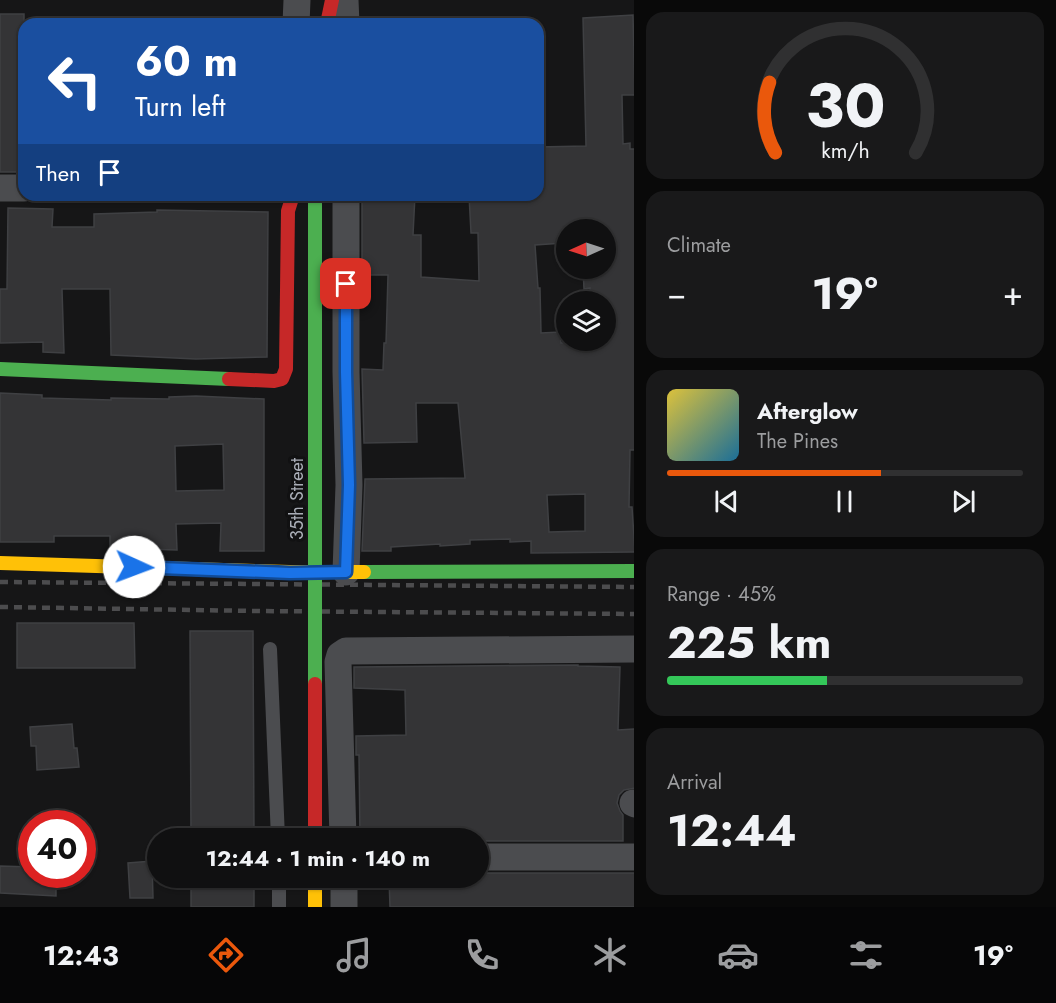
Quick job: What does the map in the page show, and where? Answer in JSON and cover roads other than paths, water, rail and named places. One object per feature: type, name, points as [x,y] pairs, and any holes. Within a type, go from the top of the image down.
[{"type":"street","points":[[296,18],[297,0]]},
{"type":"street","points":[[328,18],[332,0]]},
{"type":"street","points":[[345,0],[345,18]]},
{"type":"street","points":[[0,188],[18,188]]},
{"type":"street","points":[[0,369],[274,381],[282,379],[286,369],[288,211],[291,201]]},
{"type":"street","name":"35th Street","points":[[315,201],[315,828]]},
{"type":"street","points":[[346,201],[346,372],[349,485],[346,572]]},
{"type":"street","points":[[0,563],[290,573],[634,571]]},
{"type":"street","points":[[343,828],[338,662],[340,655],[346,651],[634,649]]},
{"type":"street","points":[[489,858],[634,857]]},
{"type":"street","points":[[315,888],[315,907]]},
{"type":"street","points":[[344,888],[344,907]]},
{"type":"lane","points":[[270,649],[278,828]]},
{"type":"lane","points":[[279,888],[279,907]]},
{"type":"railway","points":[[0,582],[634,587]]},
{"type":"railway","points":[[0,607],[634,614]]}]
